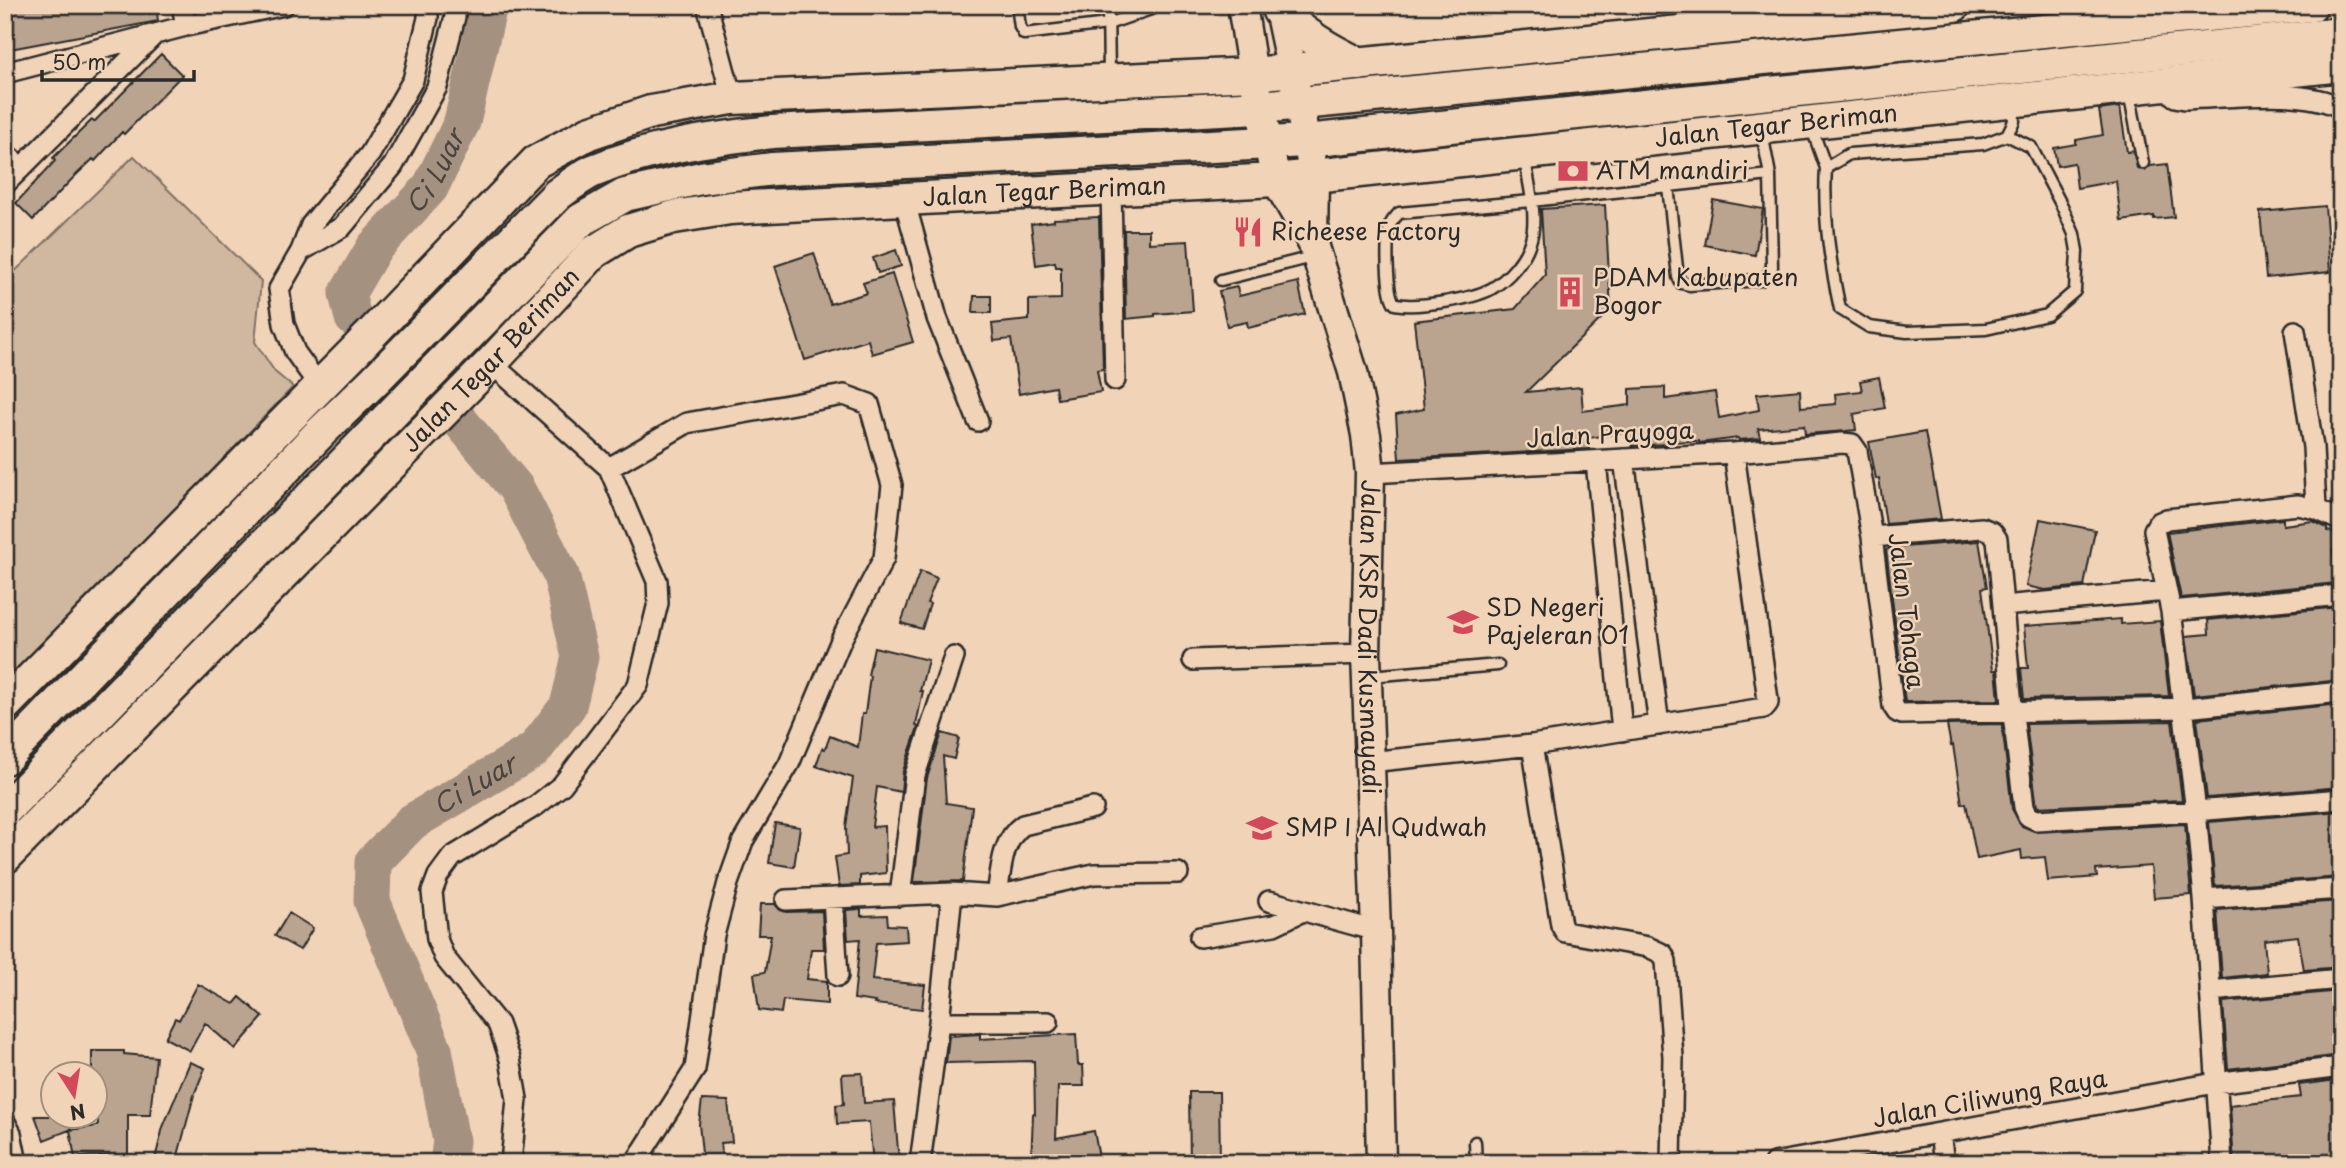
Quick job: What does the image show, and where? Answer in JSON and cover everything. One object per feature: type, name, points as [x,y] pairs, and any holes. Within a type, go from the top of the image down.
[{"type":"main road","name":"Jalan KSR Dadi Kusmayadi","points":[[1242,5],[1253,74],[1276,180],[1314,250],[1353,372],[1366,435],[1370,473],[1366,665],[1381,1163]]},
{"type":"main road","points":[[5,705],[320,387],[536,162],[601,128],[651,112],[732,99],[1253,74],[1820,12],[1954,5]]},
{"type":"main road","points":[[5,758],[321,432],[557,195],[591,172],[648,153],[701,141],[772,132],[1298,104],[2311,5]]},
{"type":"main road","points":[[1279,8],[1315,41],[1359,64]]},
{"type":"main road","name":"Jalan KSR Dadi Kusmayadi","points":[[1279,8],[1314,175],[1314,250]]},
{"type":"main road","name":"Jalan Tegar Beriman","points":[[5,810],[581,220],[625,195],[701,178],[773,169],[1307,141],[2341,34]]},
{"type":"main road","name":"Jalan Tegar Beriman","points":[[5,857],[491,363],[593,252],[628,231],[674,217],[730,208],[1276,180],[2341,65]]},
{"type":"main road","points":[[321,432],[348,460]]},
{"type":"main road","points":[[44,665],[57,704]]},
{"type":"main road","points":[[123,736],[125,686]]},
{"type":"street","points":[[182,5],[186,26]]},
{"type":"street","points":[[5,73],[186,26],[284,5]]},
{"type":"street","points":[[320,387],[295,352],[284,324],[279,289],[301,251],[311,225],[370,154],[413,80],[428,18],[428,5]]},
{"type":"street","points":[[301,251],[342,227],[393,166],[437,87],[455,17],[455,5]]},
{"type":"street","points":[[707,5],[732,99]]},
{"type":"street","points":[[5,184],[155,35]]},
{"type":"street","points":[[2176,84],[2170,94],[2185,99],[2291,96],[2326,101],[2341,108]]},
{"type":"street","points":[[5,153],[21,168]]},
{"type":"street","points":[[1111,189],[1115,380]]},
{"type":"street","points":[[904,199],[937,318],[978,421]]},
{"type":"street","points":[[2295,331],[2313,447],[2316,509]]},
{"type":"street","points":[[491,363],[609,468],[657,581],[658,603],[638,685],[562,785],[537,805],[452,857],[438,876],[432,892],[437,939],[444,957],[498,1024],[510,1059],[517,1099],[511,1163]]},
{"type":"street","points":[[609,468],[687,423],[844,395],[869,404],[892,485],[884,558],[842,638],[789,764],[743,841],[728,883],[714,935],[695,1069],[635,1163]]},
{"type":"street","name":"Jalan Prayoga","points":[[1370,473],[1852,444]]},
{"type":"street","name":"Jalan Tohaga","points":[[1852,444],[1857,451],[1872,537],[1894,706],[1897,712],[2013,712]]},
{"type":"street","points":[[1368,762],[1532,745],[1764,708],[1768,704],[1734,453]]},
{"type":"street","points":[[1624,459],[1659,725]]},
{"type":"street","points":[[1596,461],[1622,731]]},
{"type":"street","points":[[2222,1163],[2204,899],[2185,708],[2171,611],[2154,530],[2158,523],[2167,519],[2298,505],[2316,509],[2341,521]]},
{"type":"street","points":[[1872,537],[1982,528],[1992,532],[1997,539],[2013,712],[2024,807],[2028,816],[2036,820],[2341,799]]},
{"type":"street","points":[[2003,606],[2166,591]]},
{"type":"street","points":[[2171,611],[2341,595]]},
{"type":"street","points":[[900,896],[915,775],[954,657]]},
{"type":"street","points":[[1193,660],[1366,665]]},
{"type":"street","points":[[2013,712],[2185,708],[2341,692]]},
{"type":"street","points":[[1532,745],[1564,932],[1648,947],[1663,954],[1666,961],[1673,1057],[1671,1163]]},
{"type":"street","points":[[997,896],[1003,858],[1011,837],[1017,830],[1023,825],[1093,808]]},
{"type":"street","points":[[786,900],[952,893],[997,896],[1094,874],[1178,873]]},
{"type":"street","points":[[2204,899],[2341,888]]},
{"type":"street","points":[[920,1163],[939,1022],[952,893]]},
{"type":"street","points":[[834,898],[838,976]]},
{"type":"street","points":[[1269,901],[1376,931]]},
{"type":"street","points":[[1200,937],[1274,925],[1303,911]]},
{"type":"street","points":[[2210,991],[2341,979]]},
{"type":"street","points":[[939,1022],[1048,1022]]},
{"type":"street","name":"Jalan Ciliwung Raya","points":[[1774,1163],[2215,1083],[2341,1067]]},
{"type":"street","points":[[5,1122],[11,1133],[17,1163]]},
{"type":"street","points":[[1940,1133],[1944,1163]]},
{"type":"lane","points":[[1017,5],[1020,27],[1024,34],[1108,24],[1154,8],[1155,5]]},
{"type":"lane","points":[[1108,5],[1109,81]]},
{"type":"lane","points":[[2128,89],[2143,163]]},
{"type":"lane","points":[[1826,169],[1849,154],[1983,144],[2007,135],[2014,121],[2013,101]]},
{"type":"lane","points":[[1810,121],[1826,169],[1824,195],[1831,268],[1840,309],[1868,327],[1907,332],[1986,329],[2047,315],[2075,291],[2077,251],[2074,234],[2062,206],[2031,147],[2007,135]]},
{"type":"lane","points":[[1668,186],[1678,277],[1681,283],[1690,285],[1761,279],[1768,275],[1772,267],[1770,175],[1761,127]]},
{"type":"lane","points":[[1525,154],[1531,201],[1531,239],[1518,265],[1494,287],[1482,293],[1436,302],[1395,304],[1391,300],[1388,238],[1390,226],[1399,213],[1531,201],[1770,175]]},
{"type":"lane","points":[[1221,280],[1314,250]]},
{"type":"lane","points":[[1366,665],[1498,665]]},
{"type":"lane","points":[[1475,1142],[1476,1163]]},
{"type":"shaded area","points":[[134,156],[261,281],[255,342],[275,372],[293,387],[5,684],[5,281]]},
{"type":"building","points":[[5,5],[156,5],[158,21],[5,50]]},
{"type":"building","points":[[161,54],[182,75],[124,134],[122,132],[95,161],[93,159],[73,178],[33,220],[16,203],[55,161],[53,158],[92,120],[94,122]]},
{"type":"building","points":[[2120,107],[2127,152],[2133,151],[2137,168],[2144,170],[2150,166],[2167,164],[2174,217],[2154,219],[2154,216],[2121,221],[2116,181],[2077,188],[2074,163],[2057,166],[2054,148],[2103,135],[2099,110]]},
{"type":"building","points":[[1713,200],[1763,209],[1755,255],[1705,245]]},
{"type":"building","points":[[1605,205],[1611,309],[1526,392],[1581,387],[1583,411],[1630,405],[1630,389],[1665,387],[1665,399],[1715,392],[1719,418],[1759,410],[1757,394],[1800,390],[1801,407],[1836,404],[1835,394],[1862,391],[1860,381],[1879,377],[1885,408],[1854,414],[1856,430],[1805,434],[1804,425],[1758,429],[1760,438],[1632,446],[1632,431],[1589,438],[1589,449],[1399,459],[1396,415],[1424,409],[1414,321],[1515,309],[1545,275],[1541,209]]},
{"type":"building","points":[[2325,206],[2330,272],[2266,278],[2260,212]]},
{"type":"building","points":[[1099,217],[1103,369],[1097,370],[1101,392],[1057,399],[1055,387],[1019,394],[1011,339],[994,341],[992,324],[1029,320],[1029,300],[1061,299],[1061,267],[1056,267],[1055,262],[1036,265],[1031,224],[1054,219]]},
{"type":"building","points":[[1124,230],[1149,230],[1149,243],[1188,241],[1193,311],[1126,319]]},
{"type":"building","points":[[896,250],[901,266],[878,273],[873,258]]},
{"type":"building","points":[[814,253],[830,304],[867,293],[863,283],[892,274],[913,342],[872,354],[868,340],[805,360],[775,266]]},
{"type":"building","points":[[1298,282],[1305,314],[1248,328],[1247,322],[1227,326],[1219,291],[1237,287],[1239,296]]},
{"type":"building","points":[[974,296],[991,296],[991,313],[973,313]]},
{"type":"building","points":[[1925,432],[1941,519],[1886,524],[1879,478],[1876,479],[1869,442]]},
{"type":"building","points":[[2040,519],[2095,530],[2084,586],[2045,590],[2026,586]]},
{"type":"building","points":[[2283,519],[2283,525],[2313,521],[2327,528],[2327,531],[2340,533],[2341,550],[2333,550],[2337,583],[2181,598],[2167,532]]},
{"type":"building","points":[[1979,541],[1987,587],[1982,588],[1999,700],[1905,702],[1886,550]]},
{"type":"building","points":[[920,571],[937,578],[927,603],[930,604],[922,629],[901,623]]},
{"type":"building","points":[[2340,607],[2341,680],[2194,695],[2186,636],[2209,634],[2208,620]]},
{"type":"building","points":[[2121,619],[2121,624],[2160,621],[2169,696],[2024,699],[2021,668],[2028,668],[2024,626]]},
{"type":"building","points":[[874,647],[928,660],[920,691],[923,691],[916,725],[918,727],[903,771],[901,792],[877,787],[872,827],[885,826],[886,873],[860,876],[860,885],[839,886],[835,857],[847,855],[846,827],[853,778],[816,766],[822,748],[825,749],[830,736],[858,747]]},
{"type":"building","points":[[2341,704],[2341,787],[2207,798],[2197,719]]},
{"type":"building","points":[[2172,721],[2182,800],[2037,807],[2026,724]]},
{"type":"building","points":[[2002,724],[2012,809],[2022,826],[2037,832],[2185,824],[2191,895],[2154,898],[2151,866],[2096,870],[2097,877],[2048,881],[2045,857],[2022,859],[2021,850],[1977,859],[1966,803],[1962,804],[1953,745],[1951,746],[1947,725]]},
{"type":"building","points":[[942,733],[959,738],[954,759],[943,756],[946,803],[972,807],[963,881],[914,882],[927,778]]},
{"type":"building","points":[[2341,811],[2341,877],[2215,886],[2209,822]]},
{"type":"building","points":[[775,823],[800,827],[794,867],[769,863]]},
{"type":"building","points":[[2341,901],[2341,967],[2304,970],[2298,936],[2264,940],[2267,973],[2222,978],[2217,910]]},
{"type":"building","points":[[760,904],[775,904],[786,912],[822,911],[824,949],[811,949],[807,979],[827,981],[827,1004],[783,1000],[781,1013],[759,1010],[754,974],[765,972],[771,935],[758,935]]},
{"type":"building","points":[[861,909],[861,916],[887,915],[888,925],[906,926],[907,941],[876,943],[872,980],[925,985],[922,1009],[854,999],[860,939],[848,940],[846,910]]},
{"type":"building","points":[[289,913],[313,928],[300,950],[275,936]]},
{"type":"building","points":[[198,984],[234,1004],[240,997],[263,1017],[235,1049],[205,1023],[190,1051],[165,1038],[175,1018],[179,1020]]},
{"type":"building","points":[[2341,991],[2341,1055],[2228,1069],[2223,1002]]},
{"type":"building","points":[[980,1034],[980,1039],[1076,1034],[1078,1065],[1083,1065],[1084,1086],[1058,1086],[1056,1138],[1094,1131],[1100,1163],[1031,1163],[1035,1114],[1034,1061],[946,1063],[949,1036]]},
{"type":"building","points":[[92,1051],[124,1051],[124,1054],[156,1057],[150,1115],[128,1115],[128,1156],[75,1158],[70,1130],[108,1130],[108,1060],[92,1060]]},
{"type":"building","points":[[190,1062],[205,1068],[194,1095],[176,1163],[154,1163],[163,1127]]},
{"type":"building","points":[[862,1073],[864,1103],[894,1101],[899,1163],[873,1163],[869,1122],[837,1124],[836,1105],[844,1104],[842,1074]]},
{"type":"building","points":[[2337,1080],[2341,1104],[2341,1163],[2234,1163],[2230,1105],[2301,1097],[2299,1085]]},
{"type":"building","points":[[1189,1092],[1219,1092],[1220,1163],[1190,1163]]},
{"type":"building","points":[[702,1100],[728,1101],[732,1142],[721,1143],[723,1163],[703,1163],[699,1124]]},
{"type":"building","points":[[40,1130],[69,1130],[44,1140]]},
{"type":"waterway","name":"Ci Luar","points":[[353,318],[347,294],[374,248],[430,188],[462,122],[489,5]]},
{"type":"waterway","name":"Ci Luar","points":[[448,1163],[451,1141],[434,1050],[372,901],[373,862],[412,822],[534,750],[568,706],[580,657],[561,575],[516,488],[460,421]]},
{"type":"place","name":"ATM mandiri","points":[[1573,171]]},
{"type":"place","name":"Richeese Factory","points":[[1248,232]]},
{"type":"place","name":"PDAM Kabupaten Bogor","points":[[1570,292]]},
{"type":"place","name":"SD Negeri Pajeleran 01","points":[[1463,622]]},
{"type":"place","name":"SMP I Al Qudwah","points":[[1262,828]]}]
